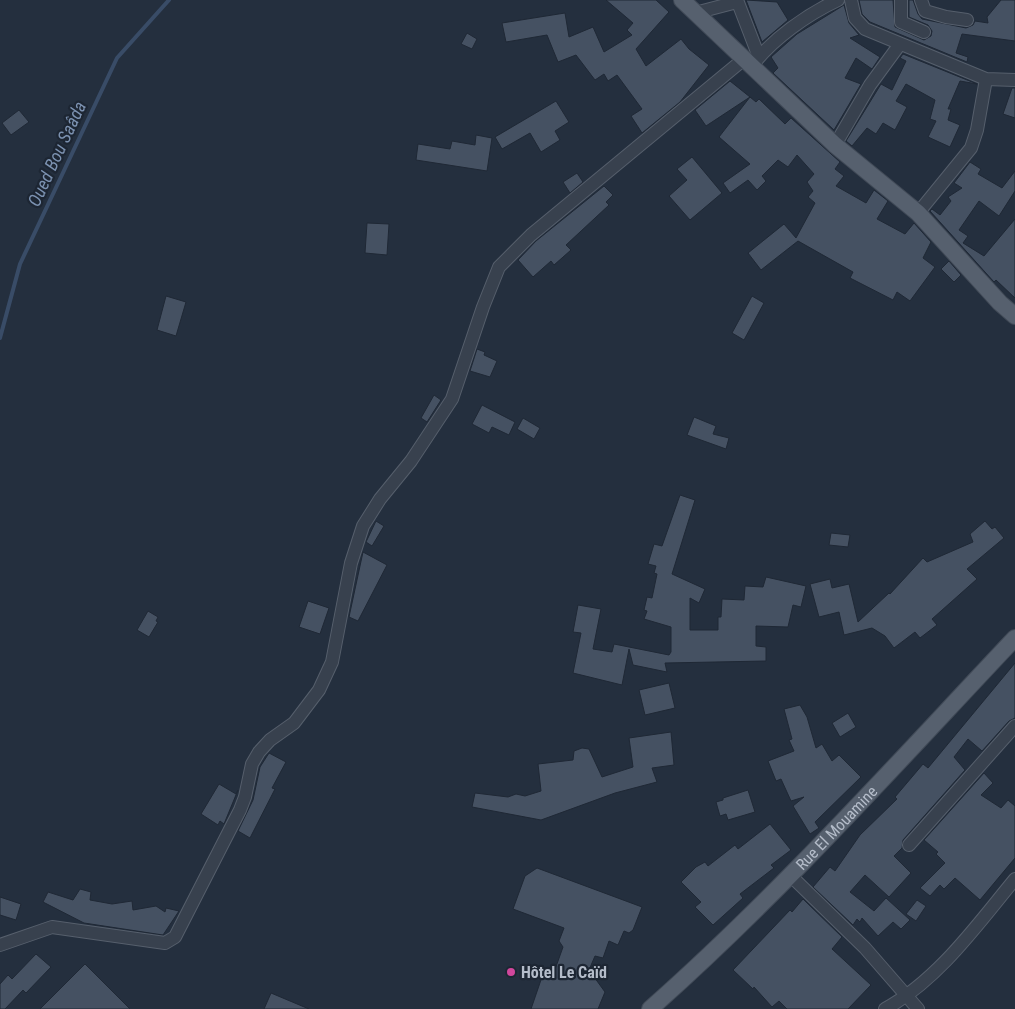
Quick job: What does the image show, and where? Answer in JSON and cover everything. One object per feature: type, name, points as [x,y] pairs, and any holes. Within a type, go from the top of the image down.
[{"type":"main road","points":[[682,0],[751,61],[834,145],[918,213],[1000,303],[1015,316]]},
{"type":"main road","name":"Rue El Mouamine","points":[[650,1009],[709,957],[790,875],[1015,638]]},
{"type":"street","points":[[0,945],[18,936],[52,927],[96,931],[165,943],[175,937],[240,810],[245,797],[252,764],[259,752],[270,740],[294,723],[319,690],[332,662],[352,563],[363,526],[380,499],[411,461],[452,399],[482,307],[499,267],[553,217],[751,61],[791,31],[838,0]]},
{"type":"street","points":[[851,0],[855,18],[860,26],[986,79],[1015,80]]},
{"type":"street","points":[[901,0],[901,22],[924,32]]},
{"type":"street","points":[[921,0],[925,11],[967,20]]},
{"type":"street","points":[[695,13],[737,1],[751,61]]},
{"type":"street","points":[[834,145],[870,86],[900,44]]},
{"type":"street","points":[[918,213],[971,148],[977,130],[986,79]]},
{"type":"street","points":[[909,846],[1015,726]]},
{"type":"street","points":[[790,875],[865,948],[918,1009]]},
{"type":"street","points":[[885,1009],[908,996],[965,939],[1015,879]]},
{"type":"building","points":[[606,0],[656,0],[669,12],[636,49],[646,66],[681,39],[689,49],[709,65],[680,102],[642,133],[631,116],[642,109],[617,75],[608,81],[604,74],[595,80],[576,55],[558,62],[547,35],[506,42],[502,23],[565,13],[569,37],[593,27],[604,52],[632,35],[627,30],[633,23]]},
{"type":"building","points":[[746,0],[777,2],[788,20],[762,42]]},
{"type":"building","points":[[859,0],[893,0],[895,27],[924,40],[931,36],[932,31],[928,25],[909,17],[909,0],[913,0],[922,19],[966,28],[973,25],[975,21],[988,23],[987,17],[1001,0],[1015,0],[1015,41],[962,34],[956,53],[968,57],[967,62],[870,22],[862,14]]},
{"type":"building","points":[[844,5],[849,23],[859,35],[850,38],[880,57],[872,69],[856,58],[845,78],[861,84],[834,130],[773,73],[778,68],[771,57],[797,34]]},
{"type":"building","points":[[467,33],[477,39],[472,49],[461,44]]},
{"type":"building","points":[[903,54],[977,84],[960,81],[948,109],[951,109],[948,120],[960,125],[950,147],[928,137],[936,121],[930,119],[935,100],[906,84],[896,101],[907,107],[895,130],[883,123],[876,134],[867,128],[852,146],[846,141],[881,84],[892,90],[906,61],[900,58]]},
{"type":"building","points":[[730,81],[750,97],[706,126],[695,110]]},
{"type":"building","points":[[1012,88],[1015,88],[1015,118],[1003,114]]},
{"type":"building","points":[[750,97],[756,102],[759,99],[785,124],[791,118],[840,162],[835,169],[844,176],[836,186],[866,203],[874,190],[888,201],[877,219],[905,234],[914,223],[931,242],[923,258],[935,267],[910,301],[897,292],[893,300],[850,278],[853,272],[798,241],[761,270],[748,253],[784,224],[796,238],[815,203],[808,197],[813,191],[807,182],[814,174],[797,155],[788,167],[778,160],[762,176],[766,181],[757,190],[748,180],[730,193],[723,183],[750,164],[719,137]]},
{"type":"building","points":[[556,101],[569,122],[555,131],[560,140],[541,152],[530,133],[502,149],[495,137]]},
{"type":"building","points":[[19,110],[29,122],[11,135],[2,123]]},
{"type":"building","points":[[476,135],[492,138],[487,171],[416,160],[418,144],[450,149],[452,141],[475,145]]},
{"type":"building","points":[[692,157],[722,193],[690,220],[669,196],[687,180],[677,169]]},
{"type":"building","points":[[970,162],[981,169],[978,174],[1002,188],[1015,171],[1015,191],[999,216],[979,201],[959,230],[968,236],[963,243],[984,256],[1015,219],[1015,298],[996,280],[994,282],[930,211],[932,209],[940,215],[951,201],[948,197],[962,188],[954,183]]},
{"type":"building","points":[[577,173],[583,182],[570,193],[563,182]]},
{"type":"building","points":[[604,186],[613,195],[606,202],[609,205],[566,245],[571,250],[554,265],[551,261],[533,277],[518,260],[536,241]]},
{"type":"building","points":[[367,223],[389,224],[387,255],[365,253]]},
{"type":"building","points":[[949,261],[961,275],[954,282],[941,269]]},
{"type":"building","points":[[166,296],[186,302],[176,336],[157,330]]},
{"type":"building","points":[[752,296],[764,303],[744,340],[732,333]]},
{"type":"building","points":[[477,349],[485,352],[484,355],[497,361],[490,377],[470,371]]},
{"type":"building","points":[[434,395],[441,400],[427,422],[421,418]]},
{"type":"building","points":[[482,405],[515,422],[509,435],[492,427],[489,433],[472,424]]},
{"type":"building","points":[[694,417],[716,426],[713,434],[729,438],[726,449],[687,435]]},
{"type":"building","points":[[523,418],[540,428],[534,439],[517,429]]},
{"type":"building","points":[[680,495],[695,500],[672,574],[705,589],[699,603],[690,598],[690,630],[718,630],[718,617],[721,617],[722,599],[744,600],[745,586],[763,587],[766,577],[806,586],[801,607],[793,605],[788,627],[756,626],[756,646],[766,647],[766,661],[665,663],[667,672],[633,665],[629,649],[622,685],[573,673],[581,633],[573,632],[578,605],[601,609],[593,649],[612,652],[614,644],[669,655],[671,652],[671,627],[644,619],[647,611],[644,610],[647,597],[652,598],[657,574],[654,573],[656,566],[648,564],[654,544],[662,546]]},
{"type":"building","points":[[376,521],[384,526],[372,546],[366,542]]},
{"type":"building","points":[[985,521],[992,529],[995,527],[1004,538],[967,569],[977,579],[932,619],[937,625],[920,638],[915,632],[894,648],[885,636],[872,628],[844,635],[839,612],[819,617],[810,584],[830,579],[832,588],[849,584],[858,622],[890,594],[923,558],[927,562],[973,542],[970,534]]},
{"type":"building","points":[[831,533],[850,535],[848,547],[829,545]]},
{"type":"building","points":[[363,552],[387,565],[358,621],[349,617]]},
{"type":"building","points":[[308,601],[329,608],[320,634],[299,627]]},
{"type":"building","points":[[148,611],[158,617],[156,621],[158,622],[149,637],[137,630]]},
{"type":"building","points":[[1015,663],[1015,718],[1009,721],[982,751],[968,739],[954,757],[965,770],[903,840],[902,848],[894,856],[911,873],[889,897],[865,875],[850,892],[874,911],[886,898],[910,920],[901,929],[893,922],[878,936],[862,918],[860,922],[857,919],[853,925],[813,887],[830,867],[835,871],[860,835],[897,799],[895,797],[923,764],[928,768]]},
{"type":"building","points":[[669,683],[675,708],[645,715],[639,690]]},
{"type":"building","points":[[800,705],[807,717],[816,748],[822,744],[832,761],[839,755],[861,777],[815,822],[819,828],[810,834],[793,806],[804,797],[791,801],[781,779],[776,781],[768,761],[794,751],[789,740],[792,739],[784,709]]},
{"type":"building","points":[[848,713],[856,727],[840,737],[832,723]]},
{"type":"building","points":[[671,732],[674,765],[652,768],[657,782],[615,793],[541,820],[472,807],[475,793],[508,797],[516,794],[525,796],[541,791],[538,764],[573,760],[574,751],[582,748],[589,749],[602,777],[633,767],[629,738]]},
{"type":"building","points":[[269,753],[286,762],[272,788],[275,789],[250,838],[238,831],[253,800],[260,767]]},
{"type":"building","points":[[984,773],[993,783],[981,795],[1001,808],[1008,800],[1015,806],[1015,858],[980,900],[955,878],[944,889],[940,885],[930,896],[920,888],[945,863],[936,854],[938,852],[924,840]]},
{"type":"building","points":[[219,784],[236,794],[238,790],[224,824],[220,821],[218,825],[201,814]]},
{"type":"building","points":[[748,790],[755,812],[728,820],[726,814],[720,816],[716,802]]},
{"type":"building","points":[[770,824],[791,850],[771,865],[774,868],[740,894],[743,898],[713,925],[695,907],[701,902],[681,882],[696,867],[705,862],[708,866],[735,845],[738,849]]},
{"type":"building","points":[[537,868],[642,907],[633,930],[629,933],[624,931],[618,945],[609,941],[603,958],[595,956],[589,970],[605,992],[598,1009],[531,1009],[544,971],[553,975],[563,947],[559,941],[564,928],[513,909],[525,876]]},
{"type":"building","points":[[80,889],[91,892],[90,900],[112,904],[132,901],[133,910],[156,906],[165,912],[166,908],[179,911],[163,935],[84,923],[43,902],[48,892],[73,900]]},
{"type":"building","points":[[0,897],[21,904],[16,920],[0,915]]},
{"type":"building","points":[[803,899],[842,937],[832,949],[871,985],[848,1009],[787,1009],[779,1001],[772,1007],[754,987],[753,989],[733,970],[790,910],[792,912]]},
{"type":"building","points":[[917,900],[926,906],[916,921],[906,914]]},
{"type":"building","points":[[36,954],[51,967],[26,993],[23,990],[5,1009],[0,1009],[0,984],[8,975],[12,979]]},
{"type":"building","points":[[85,964],[130,1009],[40,1009]]},
{"type":"building","points":[[271,993],[309,1009],[264,1009]]},
{"type":"waterway","name":"Oued Bou Saâda","points":[[0,338],[20,264],[117,58],[169,0]]},
{"type":"place","name":"Hôtel Le Caïd","points":[[511,972]]}]
